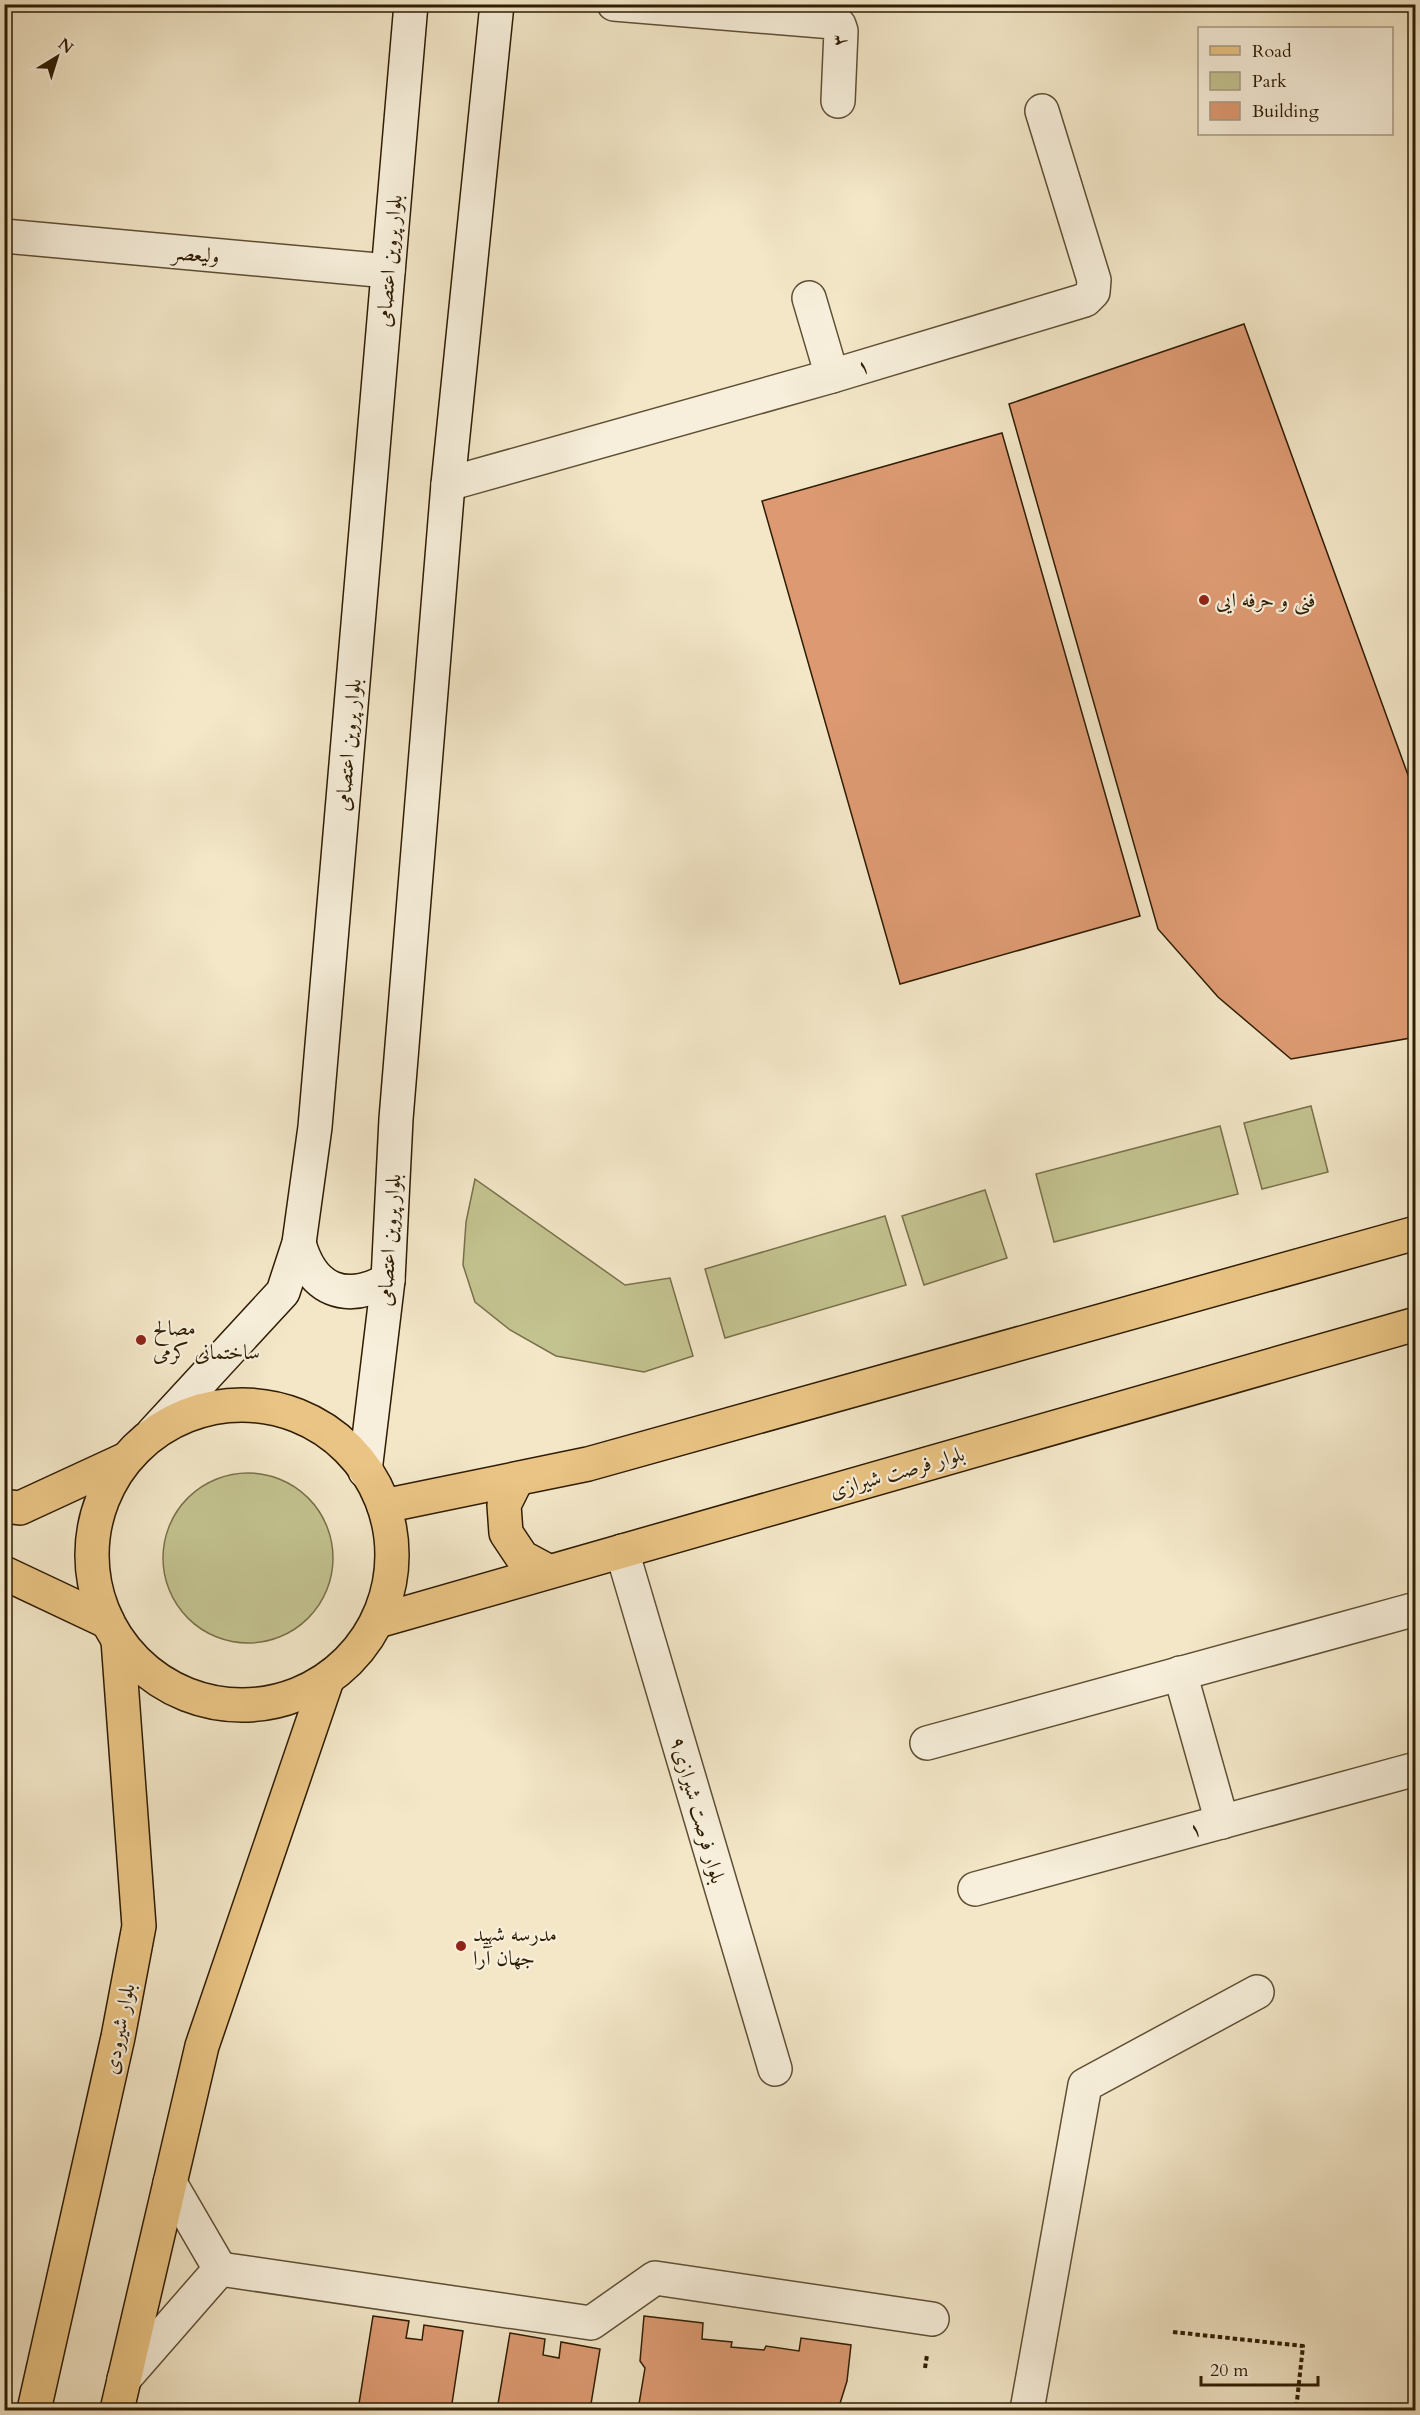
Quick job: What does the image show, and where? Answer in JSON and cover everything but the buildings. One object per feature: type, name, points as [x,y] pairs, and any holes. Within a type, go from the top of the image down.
[{"type":"main road","points":[[384,1506],[588,1464],[1416,1233]]},
{"type":"main road","name":"بلوار فرصت شیرازی","points":[[378,1621],[1416,1324]]},
{"type":"main road","points":[[241,1404],[287,1411],[329,1432],[363,1466],[384,1506],[391,1536],[392,1564],[388,1593],[378,1621],[356,1654],[327,1680],[291,1698],[254,1705],[214,1703],[177,1691],[144,1670],[113,1631],[100,1606],[92,1569],[93,1530],[104,1493],[124,1460],[153,1433],[195,1412],[241,1404]]},
{"type":"main road","points":[[4,1506],[20,1508],[124,1460]]},
{"type":"main road","points":[[517,1479],[504,1505],[506,1533],[522,1557],[548,1571]]},
{"type":"main road","points":[[4,1573],[113,1631]]},
{"type":"main road","name":"بلوار شیرودی","points":[[34,2410],[118,2037],[139,1926],[113,1631]]},
{"type":"main road","points":[[121,2395],[202,2046],[327,1680]]},
{"type":"street","name":"بلوار پروین اعتصامی","points":[[153,1433],[283,1292],[299,1243],[315,1127],[411,4]]},
{"type":"street","name":"بلوار پروین اعتصامی","points":[[365,1471],[388,1280],[396,1119],[448,484],[497,4]]},
{"type":"street","name":"۳","points":[[614,4],[833,22],[840,25],[838,101]]},
{"type":"street","name":"۱","points":[[448,484],[832,376],[1085,300],[1093,292],[1094,280],[1042,111]]},
{"type":"street","name":"ولیعصر","points":[[4,236],[388,272]]},
{"type":"street","points":[[809,298],[832,376]]},
{"type":"street","points":[[299,1243],[304,1262],[316,1278],[332,1288],[351,1292],[361,1291],[371,1289],[388,1280]]},
{"type":"street","name":"۹بلوار فرصت شیرازی","points":[[622,1551],[775,2070]]},
{"type":"street","points":[[927,1743],[1416,1610]]},
{"type":"street","points":[[1180,1673],[1222,1822]]},
{"type":"street","name":"۱","points":[[975,1889],[1416,1769]]},
{"type":"street","points":[[1027,2410],[1085,2085],[1257,1992]]},
{"type":"street","points":[[170,2183],[220,2270]]},
{"type":"street","points":[[220,2270],[591,2323],[655,2278],[932,2319]]},
{"type":"street","points":[[121,2395],[220,2270]]},
{"type":"path","points":[[1173,2332],[1303,2346],[1296,2410]]},
{"type":"green space","points":[[1311,1106],[1328,1172],[1262,1189],[1244,1123]]},
{"type":"green space","points":[[1220,1126],[1238,1194],[1054,1242],[1036,1174]]},
{"type":"green space","points":[[475,1179],[625,1285],[670,1278],[693,1356],[644,1372],[556,1356],[510,1330],[475,1302],[463,1265],[466,1222]]},
{"type":"green space","points":[[985,1190],[1007,1258],[924,1285],[902,1216]]},
{"type":"green space","points":[[885,1216],[906,1285],[725,1338],[705,1269]]},
{"type":"green space","points":[[248,1473],[265,1474],[281,1479],[308,1498],[327,1525],[332,1541],[332,1575],[327,1591],[308,1618],[281,1637],[265,1642],[248,1643],[231,1642],[215,1637],[188,1618],[169,1591],[164,1575],[163,1558],[164,1541],[169,1525],[188,1498],[215,1479],[231,1474]]},
{"type":"place","name":"فنی و حرفه ایی","points":[[1204,600]]},
{"type":"place","name":"مصالح ساختمانی کرمی","points":[[141,1340]]},
{"type":"place","name":"مدرسه شهید جهان آرا","points":[[461,1946]]}]
